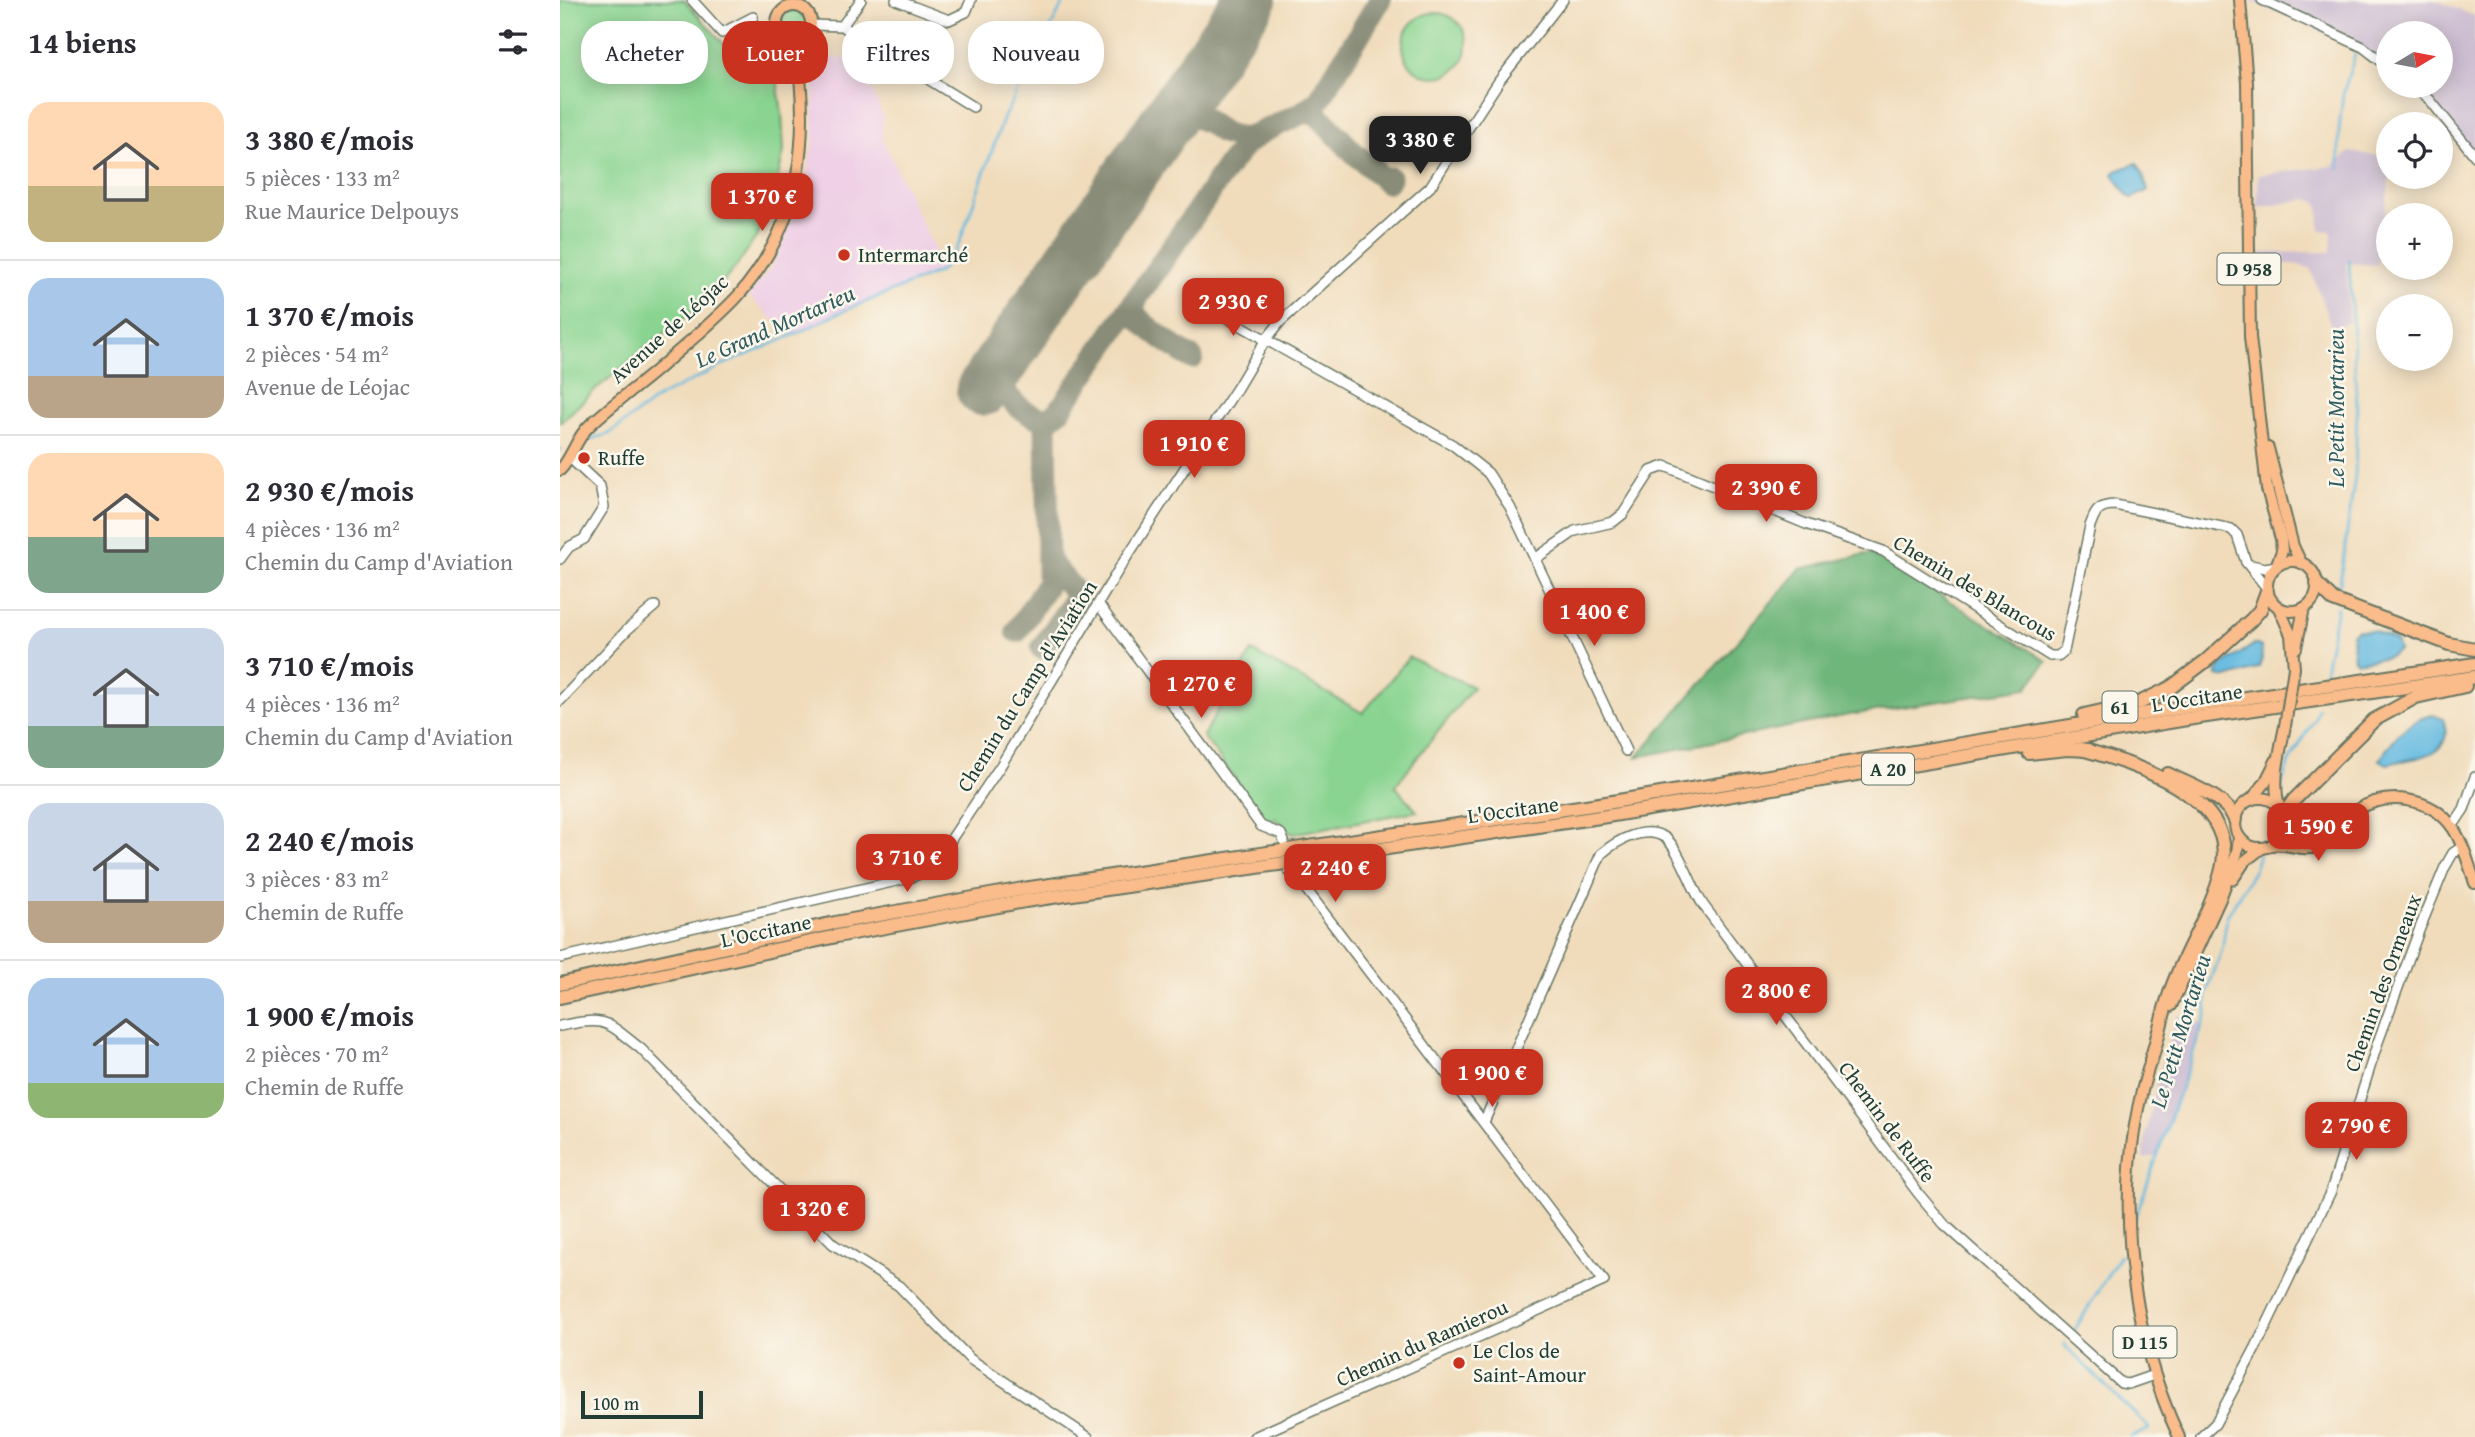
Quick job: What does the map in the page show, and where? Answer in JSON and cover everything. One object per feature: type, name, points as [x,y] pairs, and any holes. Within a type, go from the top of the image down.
[{"type":"highway","points":[[2317,584],[2333,600],[2449,644],[2475,649]]},
{"type":"highway","name":"61","points":[[1931,749],[2109,710],[2157,695],[2193,671],[2251,620],[2260,610],[2267,589]]},
{"type":"highway","name":"L'Occitane","points":[[560,984],[835,923],[1023,889],[1606,803],[2191,706],[2475,664]]},
{"type":"highway","name":"L'Occitane","points":[[560,997],[837,936],[1011,903],[1580,820],[2193,718],[2475,677]]},
{"type":"highway","points":[[2285,821],[2294,800],[2374,720],[2416,697],[2475,684]]},
{"type":"highway","name":"61","points":[[1906,766],[2081,749],[2124,756],[2160,770],[2224,803],[2235,820]]},
{"type":"highway","name":"61","points":[[2081,749],[2143,770],[2199,802],[2211,816],[2223,845],[2223,868],[2217,887],[2170,992],[2151,1060]]},
{"type":"main road","points":[[772,0],[780,11]]},
{"type":"main road","name":"D 958","points":[[2241,2],[2250,337],[2267,489],[2281,539],[2281,557],[2276,566]]},
{"type":"main road","points":[[776,21],[780,11],[790,5],[801,7],[809,14],[810,21]]},
{"type":"main road","name":"Avenue de Léojac","points":[[560,470],[587,428],[659,368],[739,295],[761,265],[778,237],[792,201],[802,150],[800,84]]},
{"type":"main road","name":"D 958","points":[[2260,420],[2290,536],[2301,563]]},
{"type":"main road","points":[[2279,608],[2287,611],[2304,608],[2314,598],[2317,584],[2312,571],[2301,563],[2288,561],[2276,566],[2267,579],[2269,598],[2279,608],[2291,635],[2294,668]]},
{"type":"main road","points":[[2304,608],[2279,755],[2276,794],[2285,821],[2295,833],[2310,840],[2321,839],[2338,828],[2354,811],[2370,803],[2403,798],[2430,808],[2452,827],[2475,883]]},
{"type":"main road","points":[[2279,755],[2265,783],[2252,799],[2240,807],[2235,820],[2239,837],[2245,843],[2267,846],[2284,844],[2312,849],[2333,838],[2338,828]]},
{"type":"main road","points":[[2252,799],[2267,798],[2279,807]]},
{"type":"main road","points":[[2267,846],[2281,835],[2285,821]]},
{"type":"main road","name":"D 115","points":[[2179,1437],[2154,1375],[2136,1297],[2129,1218],[2137,1122],[2151,1060],[2186,969],[2220,899],[2237,853],[2239,837]]},
{"type":"main road","name":"D 115","points":[[2220,899],[2245,862],[2267,846]]},
{"type":"street","points":[[692,0],[722,33],[754,17]]},
{"type":"street","points":[[846,21],[861,0]]},
{"type":"street","points":[[896,0],[949,20],[965,12],[971,0]]},
{"type":"street","name":"Chemin du Camp d'Aviation","points":[[560,958],[916,875],[942,853],[1001,765],[1119,569],[1265,341],[1280,322],[1430,187],[1499,80],[1563,0]]},
{"type":"street","points":[[2261,0],[2362,47],[2376,57]]},
{"type":"street","points":[[828,26],[842,26]]},
{"type":"street","points":[[936,84],[973,107]]},
{"type":"street","points":[[2427,98],[2475,156]]},
{"type":"street","points":[[1215,311],[1453,445],[1488,473],[1510,507],[1626,751]]},
{"type":"street","points":[[560,559],[569,547],[584,539],[605,501],[594,478],[569,457]]},
{"type":"street","name":"Chemin des Blancous","points":[[1535,559],[1575,531],[1612,522],[1623,514],[1651,471],[1665,466],[1806,524],[1884,551],[2050,656],[2064,651],[2090,526],[2095,511],[2102,506],[2115,505],[2231,529],[2238,535],[2246,562],[2267,589]]},
{"type":"street","points":[[2246,562],[2258,568],[2276,566]]},
{"type":"street","points":[[1099,605],[1261,826],[1281,834],[1284,841]]},
{"type":"street","points":[[560,701],[640,617],[655,607]]},
{"type":"street","points":[[2452,827],[2465,809],[2475,777]]},
{"type":"street","name":"Chemin de Ruffe","points":[[1484,1122],[1601,854],[1624,838],[1649,833],[1658,835],[1671,844],[1701,902],[1917,1193],[1944,1224],[2121,1383],[2128,1384],[2154,1375]]},
{"type":"street","name":"Chemin des Ormeaux","points":[[2201,1437],[2215,1424],[2256,1347],[2331,1191],[2378,1042],[2420,928],[2445,867],[2454,853],[2462,847]]},
{"type":"street","points":[[1289,871],[1299,880],[1484,1122]]},
{"type":"street","points":[[560,1026],[598,1020],[607,1023],[641,1048],[834,1244],[899,1286],[970,1359],[1088,1437]]},
{"type":"street","name":"Chemin du Ramierou","points":[[1254,1437],[1604,1281],[1484,1122]]},
{"type":"shaded area","points":[[2231,0],[2435,0],[2475,16],[2475,166],[2453,137],[2453,112],[2434,112],[2422,98],[2454,98],[2454,21],[2376,21],[2376,61],[2310,26],[2251,1]]},
{"type":"shaded area","points":[[828,58],[842,58],[842,84],[870,84],[883,117],[882,138],[943,268],[790,335],[749,296],[774,263],[802,198],[814,139],[814,84],[828,84]]},
{"type":"shaded area","points":[[2350,152],[2376,155],[2376,189],[2388,189],[2386,203],[2376,203],[2376,265],[2346,263],[2349,323],[2331,326],[2310,268],[2281,264],[2257,270],[2257,253],[2331,252],[2332,231],[2320,230],[2319,206],[2315,201],[2306,199],[2258,208],[2258,175],[2332,166]]},
{"type":"shaded area","points":[[2178,1015],[2203,1025],[2158,1156],[2143,1159],[2158,1078]]},
{"type":"green space","points":[[560,0],[684,0],[703,21],[581,21],[581,84],[708,84],[708,26],[722,42],[722,84],[778,84],[784,151],[772,203],[759,233],[736,267],[709,298],[596,389],[560,423]]},
{"type":"green space","points":[[794,10],[807,21],[781,21],[785,14]]},
{"type":"green space","points":[[1435,13],[1453,19],[1461,27],[1467,45],[1461,63],[1453,71],[1435,77],[1417,71],[1409,63],[1403,45],[1409,27],[1417,19]]},
{"type":"green space","points":[[1871,553],[2047,661],[2027,688],[1849,715],[1637,757],[1800,569]]},
{"type":"green space","points":[[1252,651],[1363,713],[1409,657],[1473,687],[1395,786],[1417,811],[1292,834],[1275,819],[1265,819],[1203,736]]},
{"type":"water","points":[[2137,163],[2148,190],[2133,198],[2128,196],[2113,174]]},
{"type":"water","points":[[2357,630],[2374,631],[2396,641],[2399,650],[2388,657],[2357,662],[2354,659],[2352,634]]},
{"type":"water","points":[[2255,644],[2261,647],[2262,660],[2259,668],[2227,678],[2217,676],[2221,666]]},
{"type":"water","points":[[2434,715],[2443,719],[2446,732],[2439,748],[2430,754],[2409,760],[2387,764],[2380,760],[2409,725]]},
{"type":"waterway","name":"Le Grand Mortarieu","points":[[587,440],[609,434],[659,397],[725,364],[939,272],[951,260],[960,241],[1004,117],[1065,0]]},
{"type":"waterway","name":"Le Petit Mortarieu","points":[[2339,169],[2343,94],[2357,48]]},
{"type":"waterway","name":"Le Petit Mortarieu","points":[[2338,596],[2355,476],[2357,409],[2349,260]]},
{"type":"waterway","name":"Le Petit Mortarieu","points":[[2324,676],[2337,607]]},
{"type":"waterway","name":"Le Petit Mortarieu","points":[[2280,789],[2289,763],[2318,708]]},
{"type":"waterway","name":"Le Petit Mortarieu","points":[[2135,1219],[2207,1013],[2206,994],[2222,950],[2227,916],[2254,870],[2259,855]]},
{"type":"waterway","name":"Le Petit Mortarieu","points":[[2074,1331],[2120,1255]]},
{"type":"waterway","name":"Le Petit Mortarieu","points":[[2065,1343],[2064,1345],[2150,1429],[2130,1437]]},
{"type":"taxiway","points":[[1212,56],[1191,90],[1193,108],[1225,134],[1241,138],[1251,137],[1302,113],[1319,100],[1380,0]]},
{"type":"taxiway","points":[[1302,113],[1315,112],[1352,151],[1387,182],[1390,178]]},
{"type":"taxiway","points":[[1162,128],[1189,116],[1205,121]]},
{"type":"taxiway","points":[[1019,337],[1002,368],[1001,381],[1004,390],[1024,411],[1049,419],[1059,411],[1230,163],[1246,144],[1262,132]]},
{"type":"taxiway","points":[[1137,298],[1134,306],[1136,315],[1162,338],[1192,358]]},
{"type":"taxiway","points":[[1042,648],[1075,599],[1072,588],[1048,560],[1046,425],[1049,419]]},
{"type":"taxiway","points":[[1017,631],[1048,583],[1048,560]]},
{"type":"runway","points":[[983,389],[1250,0]]},
{"type":"place","name":"Intermarché","points":[[844,255]]},
{"type":"place","name":"Ruffe","points":[[584,458]]},
{"type":"place","name":"Le Clos de Saint-Amour","points":[[1459,1363]]}]
